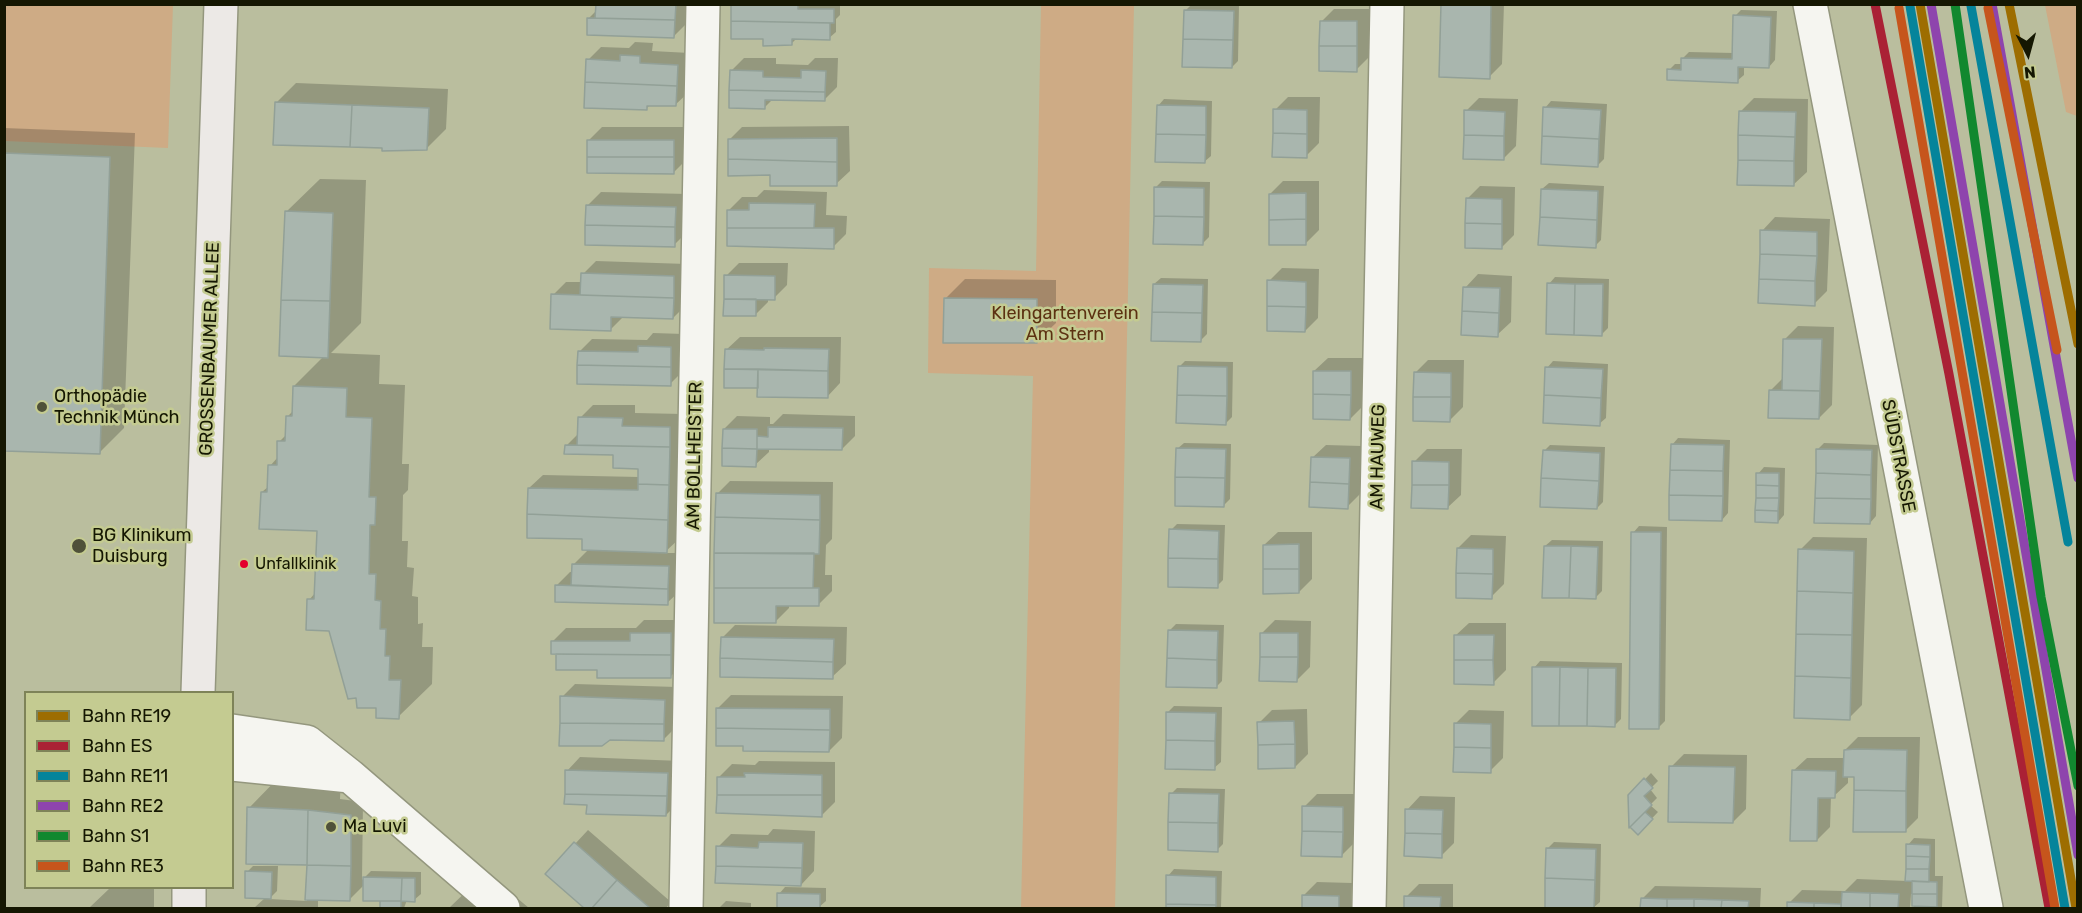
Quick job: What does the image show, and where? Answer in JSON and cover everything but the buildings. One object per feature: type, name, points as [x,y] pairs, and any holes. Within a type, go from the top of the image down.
[{"type":"main road","name":"GROSSENBAUMER ALLEE","points":[[198,691],[221,4]]},
{"type":"main road","points":[[189,889],[189,909]]},
{"type":"street","name":"AM BOLLHEISTER","points":[[686,909],[703,4]]},
{"type":"street","name":"AM HAUWEG","points":[[1369,909],[1387,4]]},
{"type":"street","name":"SÜDSTRASSE","points":[[1810,4],[1986,909]]},
{"type":"street","points":[[234,731],[307,742],[350,776],[503,909]]},
{"type":"street","points":[[234,764],[350,776]]},
{"type":"green space","points":[[5,4],[173,5],[168,148],[5,141]]},
{"type":"green space","name":"Kleingartenverein Am Stern","points":[[1041,5],[1134,5],[1115,908],[1021,908],[1033,376],[928,373],[929,268],[1036,271]]},
{"type":"green space","points":[[2045,5],[2077,5],[2077,116],[2066,112]]},
{"type":"rail line","name":"ES","points":[[1875,4],[1949,374],[2049,908]]},
{"type":"rail line","name":"RE19","points":[[1920,4],[2076,908]]},
{"type":"rail line","name":"RE2","points":[[1931,4],[2078,855]]},
{"type":"rail line","name":"S1","points":[[1955,4],[2041,597],[2078,786]]},
{"type":"rail line","name":"RE2","points":[[1992,4],[2078,478]]},
{"type":"rail line","name":"RE19","points":[[2009,4],[2078,344]]},
{"type":"rail line","name":"RE11","points":[[1910,6],[2065,908]]},
{"type":"rail line","name":"RE11","points":[[1971,6],[2068,542]]},
{"type":"rail line","name":"RE3","points":[[1899,8],[2055,908]]},
{"type":"rail line","name":"RE3","points":[[1988,8],[2057,350]]},
{"type":"place","name":"Orthopädie Technik Münch","points":[[42,407]]},
{"type":"place","name":"BG Klinikum Duisburg","points":[[79,546]]},
{"type":"place","name":"Unfallklinik","points":[[244,564]]},
{"type":"place","name":"Ma Luvi","points":[[331,827]]}]
